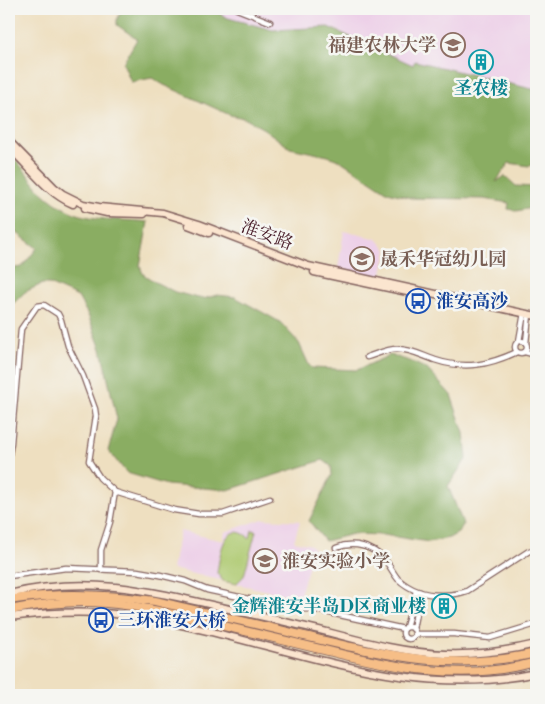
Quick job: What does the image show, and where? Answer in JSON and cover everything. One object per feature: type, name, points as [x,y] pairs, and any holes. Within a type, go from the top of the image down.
[{"type":"highway","points":[[9,600],[66,594],[120,596],[155,601],[378,653],[428,661],[495,660],[536,653]]},
{"type":"highway","points":[[9,610],[48,603],[70,602],[128,605],[379,663],[425,671],[477,672],[514,668],[536,662]]},
{"type":"main road","name":"淮安路","points":[[9,141],[54,188],[83,204],[163,213],[199,224],[308,266],[530,316]]},
{"type":"main road","name":"淮安路","points":[[9,148],[48,188],[65,200],[83,208],[107,213],[166,218],[328,276],[530,316]]},
{"type":"main road","points":[[9,594],[33,589],[66,586],[123,587],[168,594],[405,652],[456,654],[497,652],[536,644]]},
{"type":"main road","points":[[9,617],[78,613],[140,617],[351,667],[401,673],[435,680],[480,681],[536,673]]},
{"type":"street","points":[[237,9],[270,22]]},
{"type":"street","points":[[9,455],[20,328],[37,306],[44,305],[58,314],[61,320],[68,346],[83,376],[95,409],[96,416],[89,461],[100,478],[115,492],[174,510],[214,515],[224,514],[270,498]]},
{"type":"street","points":[[517,352],[515,346],[530,316]]},
{"type":"street","points":[[525,352],[530,316]]},
{"type":"street","points":[[519,341],[526,343]]},
{"type":"street","points":[[367,356],[399,349],[412,351],[440,361],[476,366],[493,362],[517,352],[536,355]]},
{"type":"street","points":[[101,570],[101,550],[110,522],[115,492]]},
{"type":"street","points":[[336,548],[354,544],[371,548],[381,555],[399,579],[418,592],[436,595],[464,592],[536,549]]},
{"type":"street","points":[[9,576],[62,568],[160,574],[207,590],[295,609],[312,609],[414,631],[490,638],[536,624]]},
{"type":"street","points":[[408,638],[403,635],[418,592]]},
{"type":"street","points":[[405,652],[408,638],[411,638],[414,631],[418,592]]},
{"type":"street","points":[[259,616],[261,602]]},
{"type":"shaded area","name":"福建农林大学","points":[[210,9],[536,9],[536,90],[415,61],[413,65],[334,29],[273,30],[228,18]]},
{"type":"shaded area","name":"晟禾华冠幼儿园","points":[[344,231],[377,239],[387,250],[381,277],[338,268]]},
{"type":"shaded area","name":"淮安实验小学","points":[[263,519],[300,521],[294,541],[311,545],[314,549],[299,598],[172,569],[180,531],[223,541],[225,532]]},
{"type":"green space","points":[[122,9],[210,9],[228,18],[273,30],[328,27],[413,65],[415,61],[536,90],[536,164],[529,166],[509,163],[496,182],[505,176],[516,186],[536,187],[536,207],[517,211],[508,209],[509,203],[484,199],[411,198],[388,192],[341,161],[328,156],[290,148],[264,129],[244,118],[230,115],[152,78],[131,82],[123,63],[137,39],[117,25]]},
{"type":"green space","points":[[9,154],[18,162],[42,192],[67,210],[92,218],[148,222],[140,266],[143,274],[175,292],[194,297],[203,299],[217,295],[235,297],[280,322],[299,343],[312,368],[357,370],[390,355],[427,369],[451,395],[464,433],[467,458],[448,486],[463,525],[458,533],[449,538],[429,542],[383,535],[353,534],[325,541],[309,521],[332,475],[331,466],[323,460],[228,490],[167,485],[127,473],[108,451],[117,419],[101,349],[88,315],[78,297],[49,284],[42,284],[25,292],[9,308],[9,269],[22,267],[37,248],[9,227]]},
{"type":"green space","points":[[252,530],[256,531],[244,576],[236,584],[223,581],[217,573],[225,541],[234,532],[241,533],[250,538]]},
{"type":"place","name":"福建农林大学","points":[[453,45]]},
{"type":"place","name":"圣农楼","points":[[481,62]]},
{"type":"place","name":"晟禾华冠幼儿园","points":[[362,259]]},
{"type":"place","name":"淮安高沙","points":[[418,301]]},
{"type":"place","name":"淮安实验小学","points":[[265,561]]},
{"type":"place","name":"金辉淮安半岛D区商业楼","points":[[444,606]]},
{"type":"place","name":"三环淮安大桥","points":[[101,620]]}]
